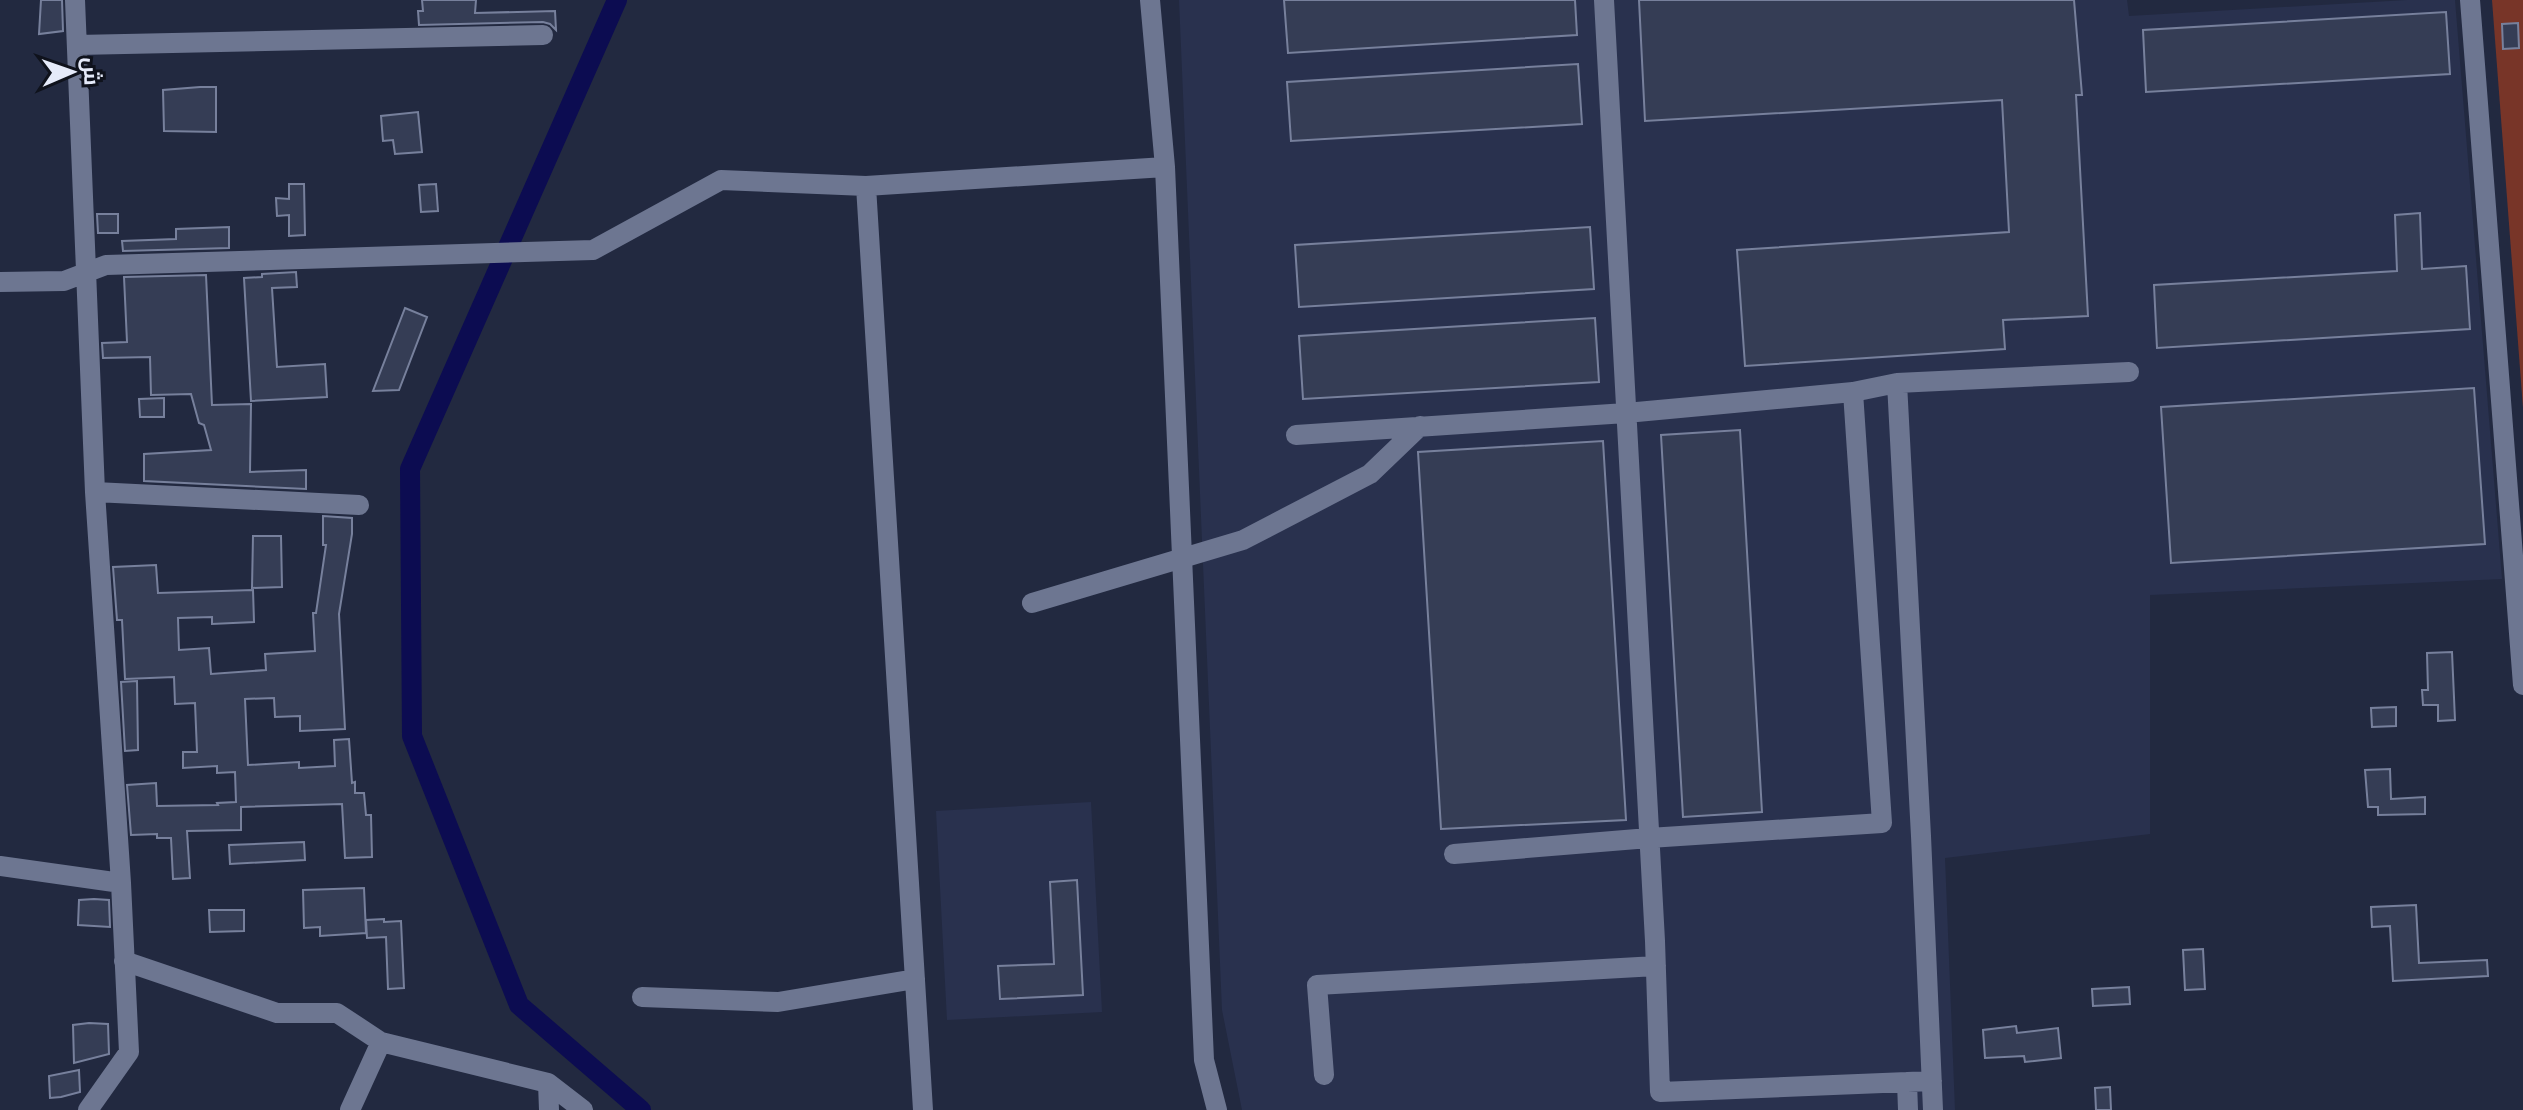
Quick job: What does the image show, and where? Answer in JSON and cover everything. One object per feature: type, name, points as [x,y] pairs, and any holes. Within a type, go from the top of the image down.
[{"type":"street","points":[[75,0],[95,492],[129,1052],[88,1110]]},
{"type":"street","points":[[1150,0],[1165,167],[1204,1060],[1217,1110]]},
{"type":"street","points":[[1604,0],[1656,966],[1660,1092],[1932,1081]]},
{"type":"street","points":[[2470,0],[2523,685]]},
{"type":"street","points":[[77,45],[543,35]]},
{"type":"street","points":[[0,282],[64,281],[106,265],[593,250],[721,180],[866,186],[1165,167]]},
{"type":"street","points":[[866,186],[923,1110]]},
{"type":"street","points":[[1296,435],[1626,413],[1853,392],[1897,383],[2129,372]]},
{"type":"street","points":[[1897,383],[1933,1110]]},
{"type":"street","points":[[1454,854],[1882,823],[1853,392]]},
{"type":"street","points":[[1032,603],[1243,540],[1370,474],[1420,426]]},
{"type":"street","points":[[95,492],[359,505]]},
{"type":"street","points":[[0,866],[121,883]]},
{"type":"street","points":[[124,961],[277,1013],[337,1013],[381,1042],[548,1083],[583,1110]]},
{"type":"street","points":[[1324,1075],[1317,985],[1656,966]]},
{"type":"street","points":[[642,997],[778,1002],[915,979]]},
{"type":"street","points":[[350,1110],[381,1042]]},
{"type":"street","points":[[1907,1082],[1908,1110]]},
{"type":"street","points":[[548,1083],[549,1110]]},
{"type":"shaded area","points":[[1179,0],[2127,0],[2129,16],[2455,0],[2502,579],[2150,595],[2150,834],[1945,858],[1955,1110],[1242,1110],[1222,1010]]},
{"type":"shaded area","points":[[2492,0],[2523,0],[2523,408]]},
{"type":"shaded area","points":[[1091,802],[1102,1012],[947,1020],[936,811]]},
{"type":"building","points":[[41,0],[62,0],[63,31],[39,34]]},
{"type":"building","points":[[422,0],[476,0],[475,13],[555,11],[556,30],[543,22],[419,25],[418,11],[423,11]]},
{"type":"building","points":[[1284,0],[1575,0],[1577,35],[1288,53]]},
{"type":"building","points":[[1639,0],[2074,0],[2082,95],[2076,95],[2088,316],[2003,320],[2005,349],[1745,366],[1737,250],[2009,232],[2002,100],[1645,121]]},
{"type":"building","points":[[2446,12],[2450,74],[2146,92],[2143,30]]},
{"type":"building","points":[[2518,23],[2519,48],[2503,49],[2502,24]]},
{"type":"building","points":[[1578,64],[1582,124],[1291,141],[1287,82]]},
{"type":"building","points":[[216,87],[216,132],[164,131],[163,90]]},
{"type":"building","points":[[418,112],[422,152],[395,154],[393,140],[383,141],[381,116]]},
{"type":"building","points":[[289,184],[304,184],[305,235],[289,236],[289,215],[277,216],[276,198],[289,199]]},
{"type":"building","points":[[436,184],[438,211],[421,212],[419,185]]},
{"type":"building","points":[[2420,213],[2422,269],[2466,266],[2470,329],[2157,348],[2154,285],[2397,271],[2395,215]]},
{"type":"building","points":[[97,214],[118,214],[118,233],[98,233]]},
{"type":"building","points":[[229,227],[229,248],[123,251],[122,241],[176,239],[176,229]]},
{"type":"building","points":[[1590,227],[1594,289],[1299,307],[1295,245]]},
{"type":"building","points":[[296,272],[297,287],[272,288],[277,367],[325,364],[327,397],[251,401],[244,278]]},
{"type":"building","points":[[206,275],[212,405],[251,404],[250,472],[306,470],[306,489],[144,481],[144,454],[211,450],[204,425],[199,423],[191,394],[151,395],[150,357],[103,358],[102,343],[127,342],[124,277]]},
{"type":"building","points":[[405,308],[427,317],[399,390],[373,391]]},
{"type":"building","points":[[1595,318],[1599,382],[1303,399],[1299,336]]},
{"type":"building","points":[[2474,388],[2485,544],[2171,563],[2161,407]]},
{"type":"building","points":[[164,398],[164,417],[140,417],[139,399]]},
{"type":"building","points":[[1740,430],[1762,812],[1683,817],[1661,435]]},
{"type":"building","points":[[1603,441],[1626,820],[1441,829],[1418,452]]},
{"type":"building","points":[[323,516],[352,518],[339,614],[345,729],[300,731],[300,716],[275,717],[274,698],[245,699],[248,765],[299,762],[299,768],[335,766],[334,740],[349,739],[352,783],[355,782],[355,793],[364,793],[366,815],[371,815],[372,857],[345,858],[342,804],[241,807],[241,830],[187,831],[190,878],[173,879],[171,838],[157,838],[157,834],[131,835],[127,785],[156,783],[157,806],[218,805],[236,802],[235,772],[217,773],[217,766],[183,768],[183,752],[197,752],[195,703],[175,704],[174,677],[125,679],[122,620],[117,620],[113,567],[156,565],[158,593],[253,590],[254,622],[212,624],[212,617],[178,618],[179,650],[209,648],[211,674],[266,670],[265,654],[315,651],[313,613],[316,613],[326,545],[323,545]]},
{"type":"building","points":[[253,536],[281,536],[282,587],[252,588]]},
{"type":"building","points":[[2452,652],[2455,720],[2438,721],[2438,705],[2423,705],[2422,690],[2428,690],[2427,653]]},
{"type":"building","points":[[137,681],[138,750],[125,751],[121,682]]},
{"type":"building","points":[[2396,707],[2396,726],[2372,727],[2371,708]]},
{"type":"building","points":[[2390,769],[2391,799],[2425,797],[2425,814],[2378,815],[2378,807],[2368,807],[2365,770]]},
{"type":"building","points":[[304,842],[305,860],[230,864],[229,845]]},
{"type":"building","points":[[1077,880],[1083,995],[1000,999],[998,966],[1054,964],[1050,882]]},
{"type":"building","points":[[364,888],[366,933],[320,936],[320,927],[304,928],[303,890]]},
{"type":"building","points":[[79,900],[109,900],[110,927],[78,925]]},
{"type":"building","points":[[2416,905],[2419,963],[2487,960],[2488,976],[2393,981],[2390,926],[2372,927],[2371,907]]},
{"type":"building","points":[[209,910],[244,910],[244,931],[210,932]]},
{"type":"building","points":[[384,919],[384,922],[401,921],[404,988],[388,989],[386,937],[367,938],[366,920]]},
{"type":"building","points":[[2203,949],[2205,989],[2185,990],[2183,950]]},
{"type":"building","points":[[2129,987],[2130,1004],[2093,1006],[2092,989]]},
{"type":"building","points":[[108,1024],[109,1054],[74,1063],[73,1025]]},
{"type":"building","points":[[2016,1026],[2017,1033],[2058,1028],[2061,1058],[2025,1062],[2024,1056],[1985,1058],[1983,1030]]},
{"type":"building","points":[[79,1070],[80,1092],[50,1098],[49,1076]]},
{"type":"building","points":[[2110,1087],[2111,1110],[2096,1110],[2095,1088]]},
{"type":"waterway","points":[[617,0],[410,469],[412,736],[519,1005],[641,1110]]}]
